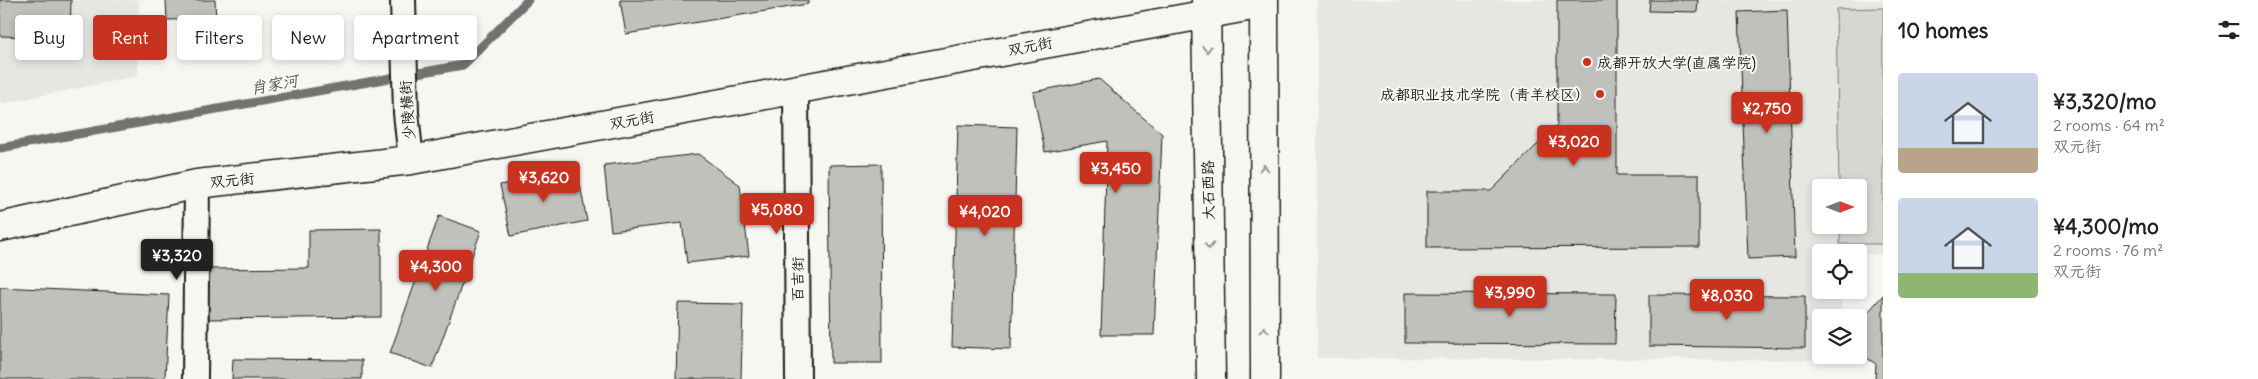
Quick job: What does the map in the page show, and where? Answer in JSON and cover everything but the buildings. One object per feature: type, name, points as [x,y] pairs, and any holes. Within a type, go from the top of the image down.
[{"type":"main road","name":"双元街","points":[[0,227],[197,184],[411,160],[796,90],[1206,6],[1264,2]]},
{"type":"main road","points":[[1264,2],[1264,379]]},
{"type":"main road","name":"大石西路","points":[[1206,6],[1211,379]]},
{"type":"street","name":"少陵横街","points":[[404,5],[406,113],[411,160]]},
{"type":"street","name":"百吉街","points":[[796,90],[798,379]]},
{"type":"street","points":[[195,379],[197,184]]},
{"type":"shaded area","points":[[0,0],[139,0],[139,15],[93,15],[93,60],[138,60],[138,76],[0,104]]},
{"type":"shaded area","name":"成都职业技术学院（青羊校区）","points":[[1317,0],[1883,0],[1883,255],[1867,254],[1867,244],[1812,244],[1812,299],[1841,299],[1841,309],[1812,309],[1812,360],[1317,358]]},
{"type":"shaded area","points":[[1883,8],[1883,244],[1840,244],[1840,234],[1868,234],[1868,179],[1839,179],[1836,9]]},
{"type":"waterway","name":"肖家河","points":[[0,148],[463,65],[528,0]]},
{"type":"place","name":"成都开放大学(直属学院)","points":[[1587,62]]},
{"type":"place","name":"成都职业技术学院（青羊校区）","points":[[1600,94]]}]
